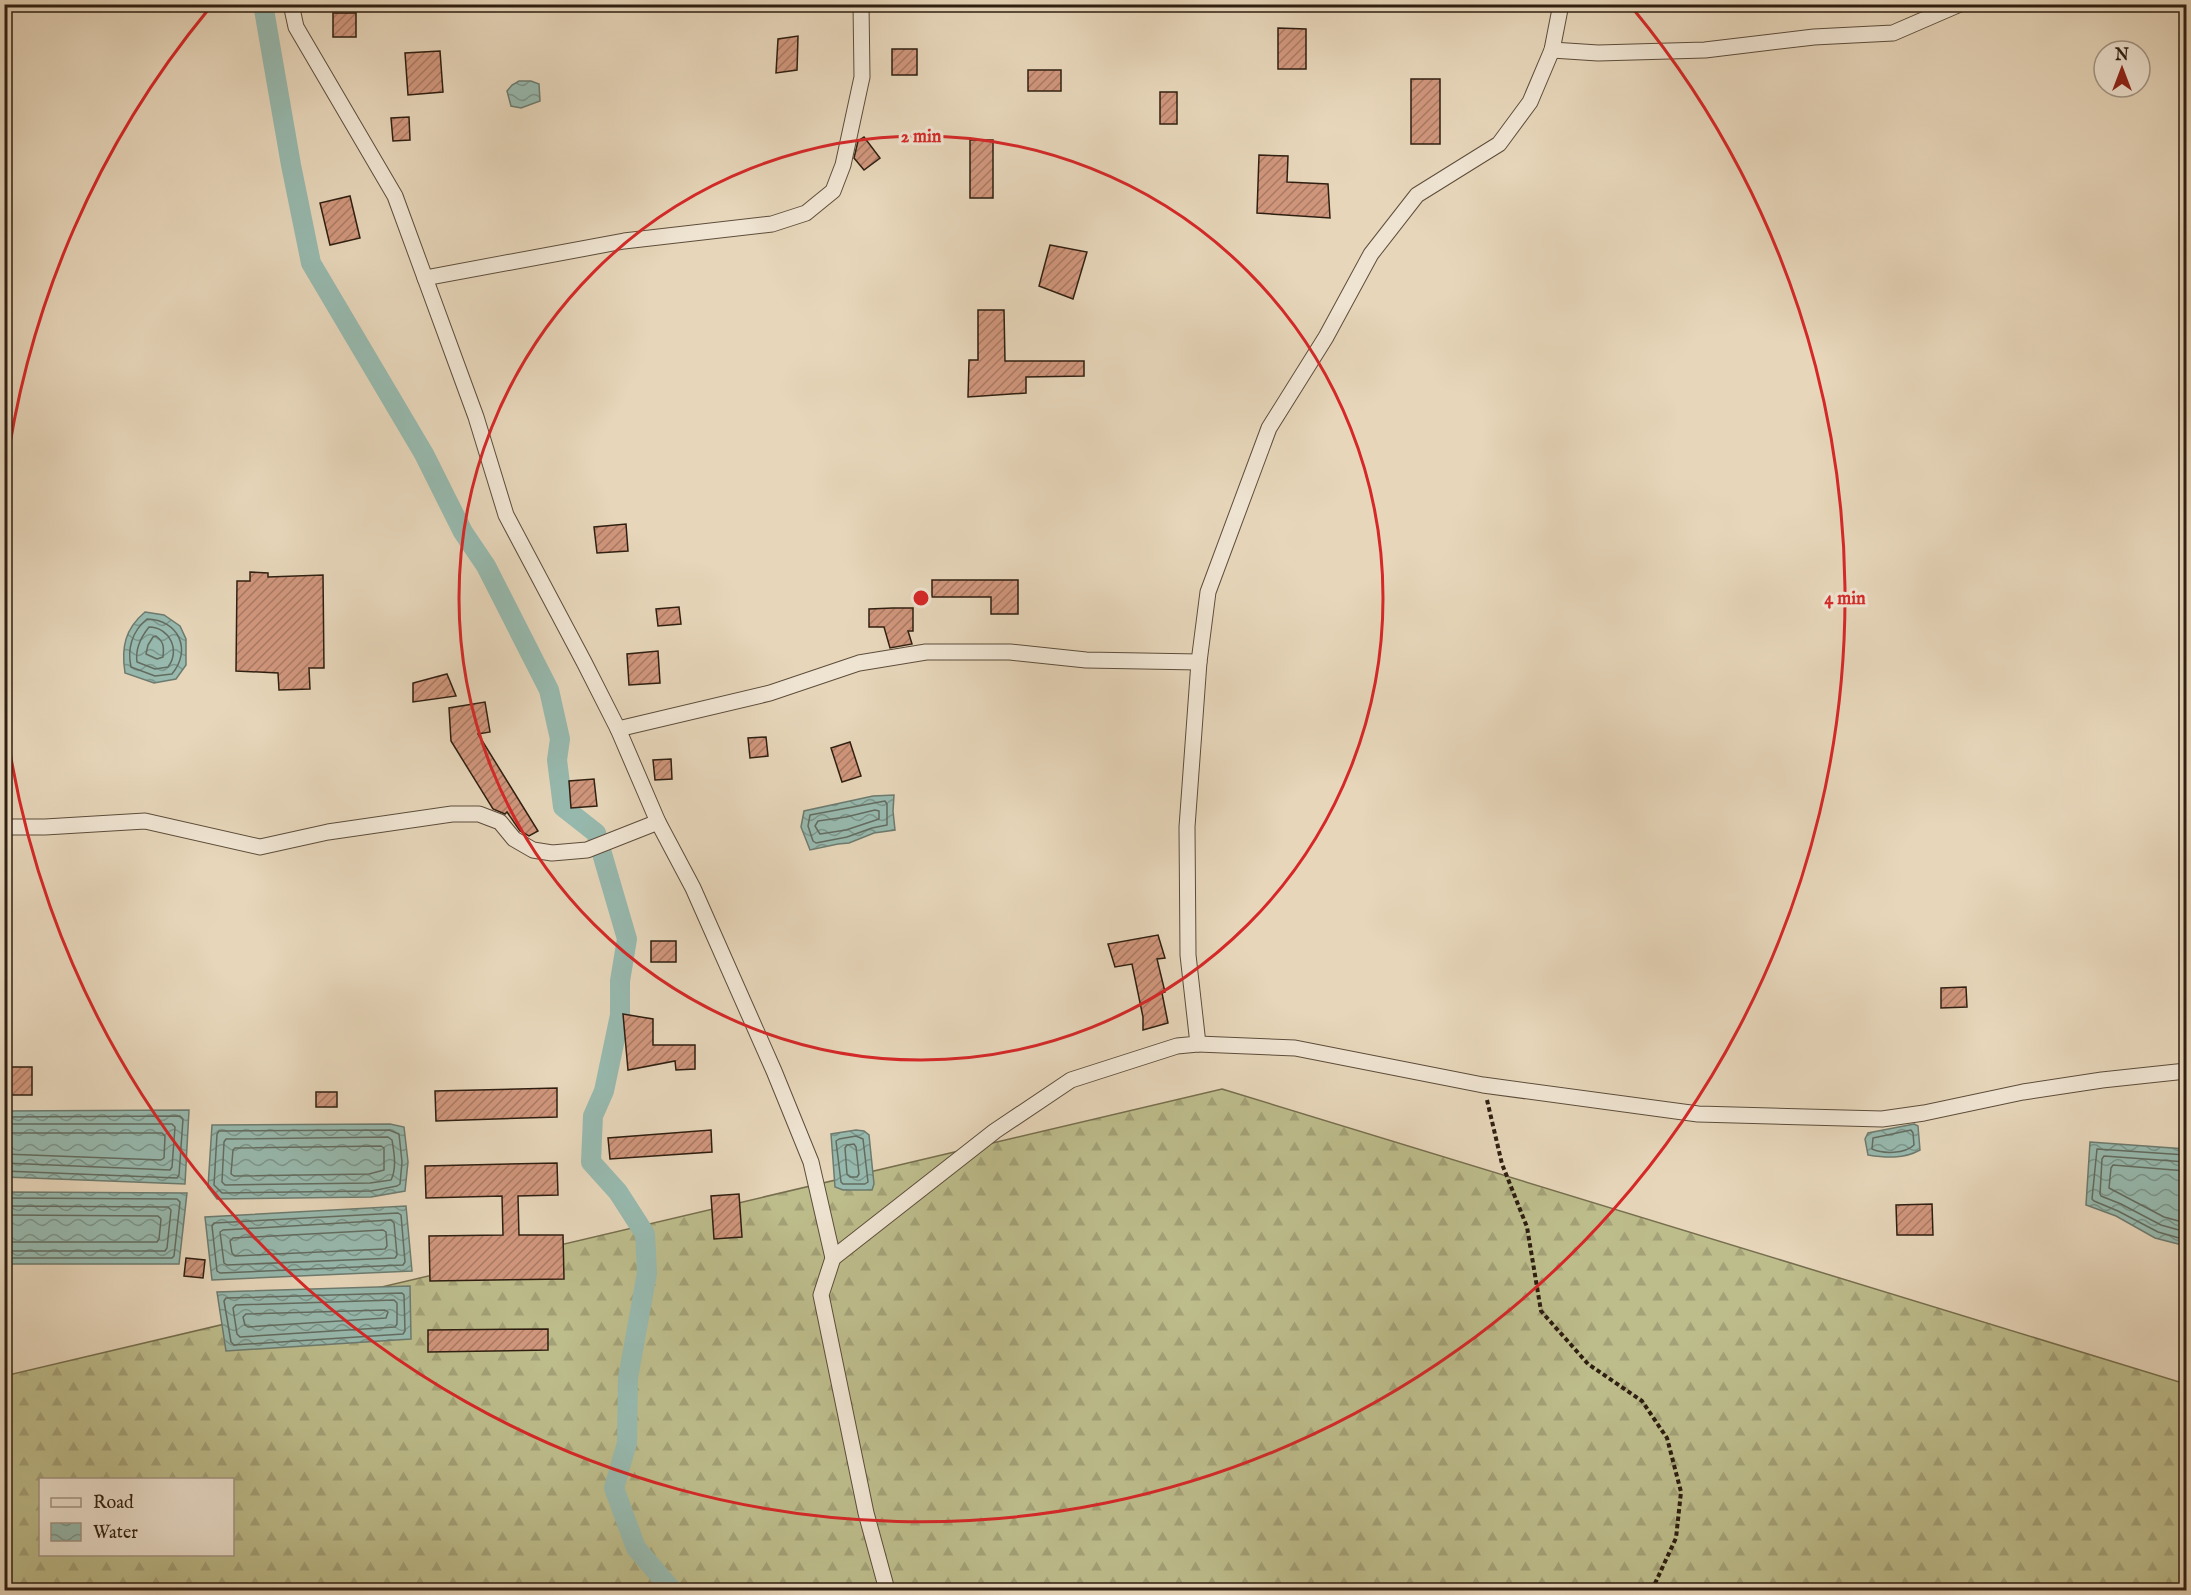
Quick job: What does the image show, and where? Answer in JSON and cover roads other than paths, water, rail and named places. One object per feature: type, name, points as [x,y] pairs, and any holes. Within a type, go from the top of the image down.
[{"type":"street","points":[[291,4],[296,27],[395,196],[476,417],[506,515],[618,729],[658,822],[693,888],[774,1071],[811,1162],[833,1258],[821,1294],[866,1513],[887,1590]]},
{"type":"street","points":[[425,278],[624,241],[772,224],[806,213],[833,190],[843,165],[861,77],[861,4]]},
{"type":"street","points":[[1198,1044],[1188,955],[1187,827],[1199,662],[1208,592],[1269,428],[1326,337],[1371,254],[1417,195],[1499,144],[1530,102],[1552,50],[1561,4]]},
{"type":"street","points":[[1552,50],[1598,53],[1705,50],[1815,37],[1893,33],[1960,4]]},
{"type":"street","points":[[618,729],[770,693],[859,663],[926,652],[1010,652],[1086,660],[1199,662]]},
{"type":"street","points":[[4,827],[87,826],[146,821],[260,847],[328,832],[452,814],[479,814],[500,822],[514,839],[533,850],[552,853],[587,850],[658,822]]},
{"type":"street","points":[[833,1258],[995,1131],[1071,1080],[1177,1046],[1198,1044],[1295,1048],[1483,1084],[1698,1114],[1882,1119],[1924,1113],[2023,1092],[2102,1080],[2187,1071]]},
{"type":"water","points":[[519,81],[539,84],[540,101],[521,108],[511,106],[507,91]]},
{"type":"water","points":[[145,612],[164,615],[180,626],[186,639],[186,665],[176,679],[154,683],[125,673],[126,639],[133,625]]},
{"type":"water","points":[[894,795],[895,830],[874,833],[849,843],[810,850],[801,827],[804,811],[873,796]]},
{"type":"water","points":[[189,1110],[185,1184],[5,1177],[5,1111]]},
{"type":"water","points":[[390,1124],[404,1127],[408,1162],[405,1191],[371,1197],[217,1199],[208,1187],[212,1125]]},
{"type":"water","points":[[1914,1124],[1918,1126],[1920,1150],[1895,1157],[1868,1155],[1865,1139],[1868,1133]]},
{"type":"water","points":[[864,1131],[869,1135],[874,1184],[872,1190],[843,1190],[835,1187],[831,1134]]},
{"type":"water","points":[[2090,1142],[2186,1149],[2186,1246],[2155,1238],[2116,1216],[2086,1205]]},
{"type":"water","points":[[5,1192],[187,1193],[179,1264],[5,1264]]},
{"type":"water","points":[[406,1206],[412,1271],[212,1280],[205,1217]]},
{"type":"water","points":[[410,1286],[411,1339],[226,1351],[217,1292]]},
{"type":"waterway","points":[[263,4],[291,165],[311,263],[424,454],[463,532],[486,566],[549,690],[560,739],[557,760],[563,807],[596,833],[627,939],[620,981],[620,1015],[604,1091],[593,1116],[591,1162],[618,1192],[645,1234],[647,1273],[628,1378],[627,1443],[614,1488],[636,1548],[672,1590]]}]
